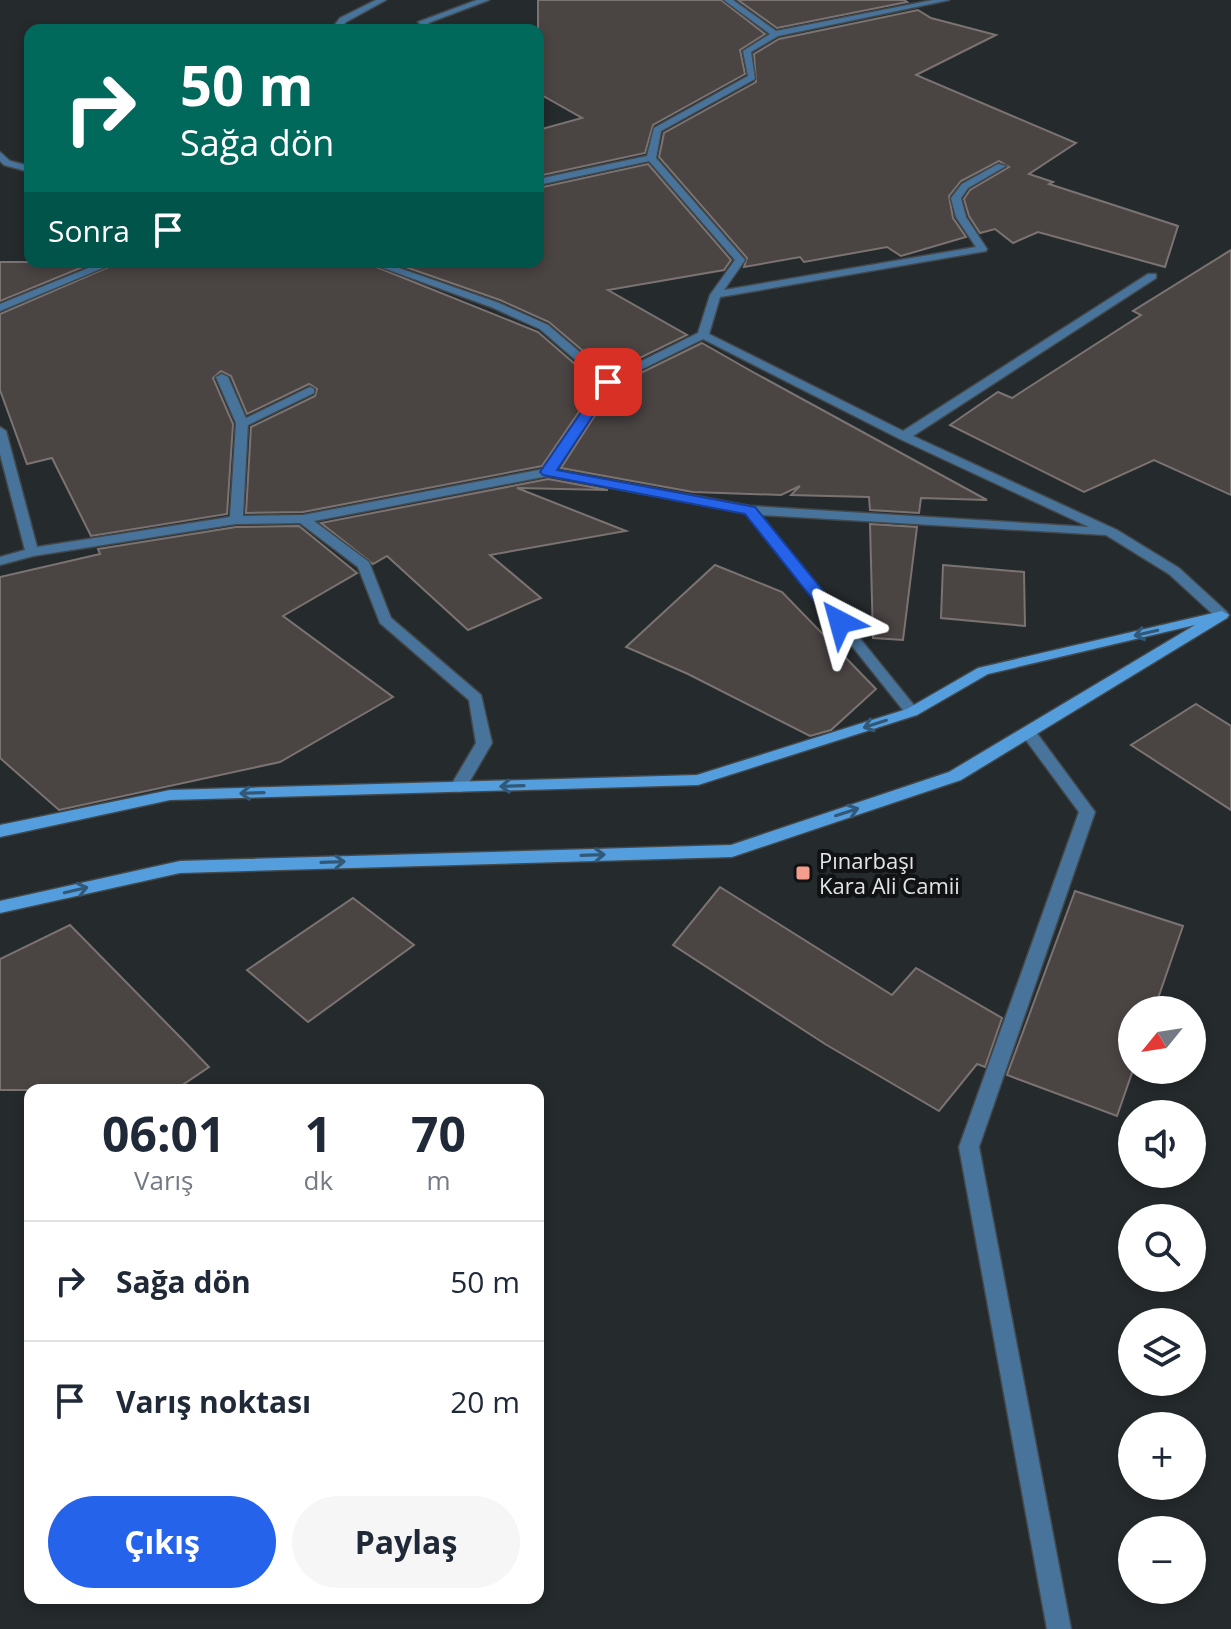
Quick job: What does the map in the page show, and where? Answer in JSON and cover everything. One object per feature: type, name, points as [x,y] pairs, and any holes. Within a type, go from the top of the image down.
[{"type":"main road","points":[[0,831],[170,795],[698,780],[912,712],[983,671],[1226,617]]},
{"type":"main road","points":[[0,907],[180,867],[732,851],[955,776],[1226,617]]},
{"type":"street","points":[[340,24],[382,0]]},
{"type":"street","points":[[425,24],[422,22],[485,0]]},
{"type":"street","points":[[728,0],[775,34]]},
{"type":"street","points":[[651,158],[657,130],[752,77],[747,51],[775,34],[945,0]]},
{"type":"street","points":[[544,181],[651,158]]},
{"type":"street","points":[[548,472],[608,382],[703,335],[715,295],[740,260],[651,158]]},
{"type":"street","points":[[2,161],[24,167]]},
{"type":"street","points":[[715,295],[982,249],[961,217],[956,198],[965,186],[1001,166]]},
{"type":"street","points":[[0,308],[97,268]]},
{"type":"street","points":[[389,268],[495,305],[544,327],[608,382]]},
{"type":"street","points":[[904,436],[1152,276]]},
{"type":"street","points":[[703,335],[904,436],[1112,533],[1174,571],[1226,617]]},
{"type":"street","points":[[222,377],[242,423],[236,520]]},
{"type":"street","points":[[242,423],[310,391]]},
{"type":"street","points":[[0,431],[32,552]]},
{"type":"street","points":[[0,561],[32,552],[236,520],[303,519],[548,472],[750,510],[1112,533]]},
{"type":"street","points":[[750,510],[912,712]]},
{"type":"street","points":[[303,519],[364,565],[385,620],[476,698],[484,743],[458,787]]},
{"type":"street","points":[[1028,732],[1087,812],[969,1147],[1059,1629]]},
{"type":"building","points":[[538,0],[721,0],[765,34],[740,50],[745,74],[653,125],[645,153],[544,175],[544,128],[582,118],[544,96],[544,24],[538,24]]},
{"type":"building","points":[[738,0],[904,0],[907,2],[777,28]]},
{"type":"building","points":[[918,10],[931,18],[996,35],[916,75],[1076,143],[1029,174],[1053,182],[1049,184],[1178,226],[1165,267],[1038,232],[1013,243],[995,229],[980,233],[969,216],[964,199],[970,190],[1009,167],[999,161],[961,181],[949,196],[953,218],[966,237],[901,256],[887,247],[804,262],[800,257],[744,267],[747,258],[659,157],[664,133],[756,82],[754,54],[779,39]]},
{"type":"building","points":[[648,164],[731,260],[724,270],[608,290],[687,335],[609,373],[549,322],[500,300],[408,268],[544,268],[544,187]]},
{"type":"building","points":[[1231,250],[1231,495],[1154,460],[1084,492],[950,425],[998,392],[1012,398],[1141,315],[1133,311]]},
{"type":"building","points":[[0,262],[24,262],[24,268],[80,268],[0,301]]},
{"type":"building","points":[[106,268],[379,268],[538,332],[598,384],[542,466],[303,512],[246,513],[251,427],[315,396],[317,389],[309,384],[247,414],[231,376],[221,371],[213,378],[233,424],[227,514],[91,536],[52,458],[27,464],[0,390],[0,314]]},
{"type":"building","points":[[702,343],[987,500],[921,498],[919,513],[870,510],[869,497],[791,495],[800,486],[781,495],[693,492],[561,468],[614,386]]},
{"type":"building","points":[[548,479],[608,490],[517,488],[626,531],[490,555],[541,598],[468,630],[387,556],[373,564],[321,523]]},
{"type":"building","points":[[870,524],[917,527],[903,640],[873,638]]},
{"type":"building","points":[[299,526],[357,573],[283,616],[393,697],[280,762],[59,810],[0,758],[0,577],[100,554],[98,549],[236,527]]},
{"type":"building","points":[[715,565],[782,592],[876,689],[831,730],[810,736],[688,674],[626,647]]},
{"type":"building","points":[[943,565],[1024,572],[1025,626],[941,618]]},
{"type":"building","points":[[1196,704],[1231,726],[1231,810],[1131,745]]},
{"type":"building","points":[[720,887],[892,995],[916,968],[1002,1018],[985,1067],[977,1064],[939,1111],[825,1044],[673,945]]},
{"type":"building","points":[[1075,891],[1183,926],[1159,996],[1118,996],[1118,1084],[1128,1084],[1123,1100],[1118,1100],[1117,1116],[1007,1075]]},
{"type":"building","points":[[353,898],[414,945],[308,1022],[247,970]]},
{"type":"building","points":[[70,925],[209,1067],[184,1084],[24,1084],[24,1090],[0,1090],[0,959]]},
{"type":"place","name":"Pınarbaşı Kara Ali Camii","points":[[803,873]]},
{"type":"route","points":[[608,382],[548,472],[750,510],[840,622]]}]
